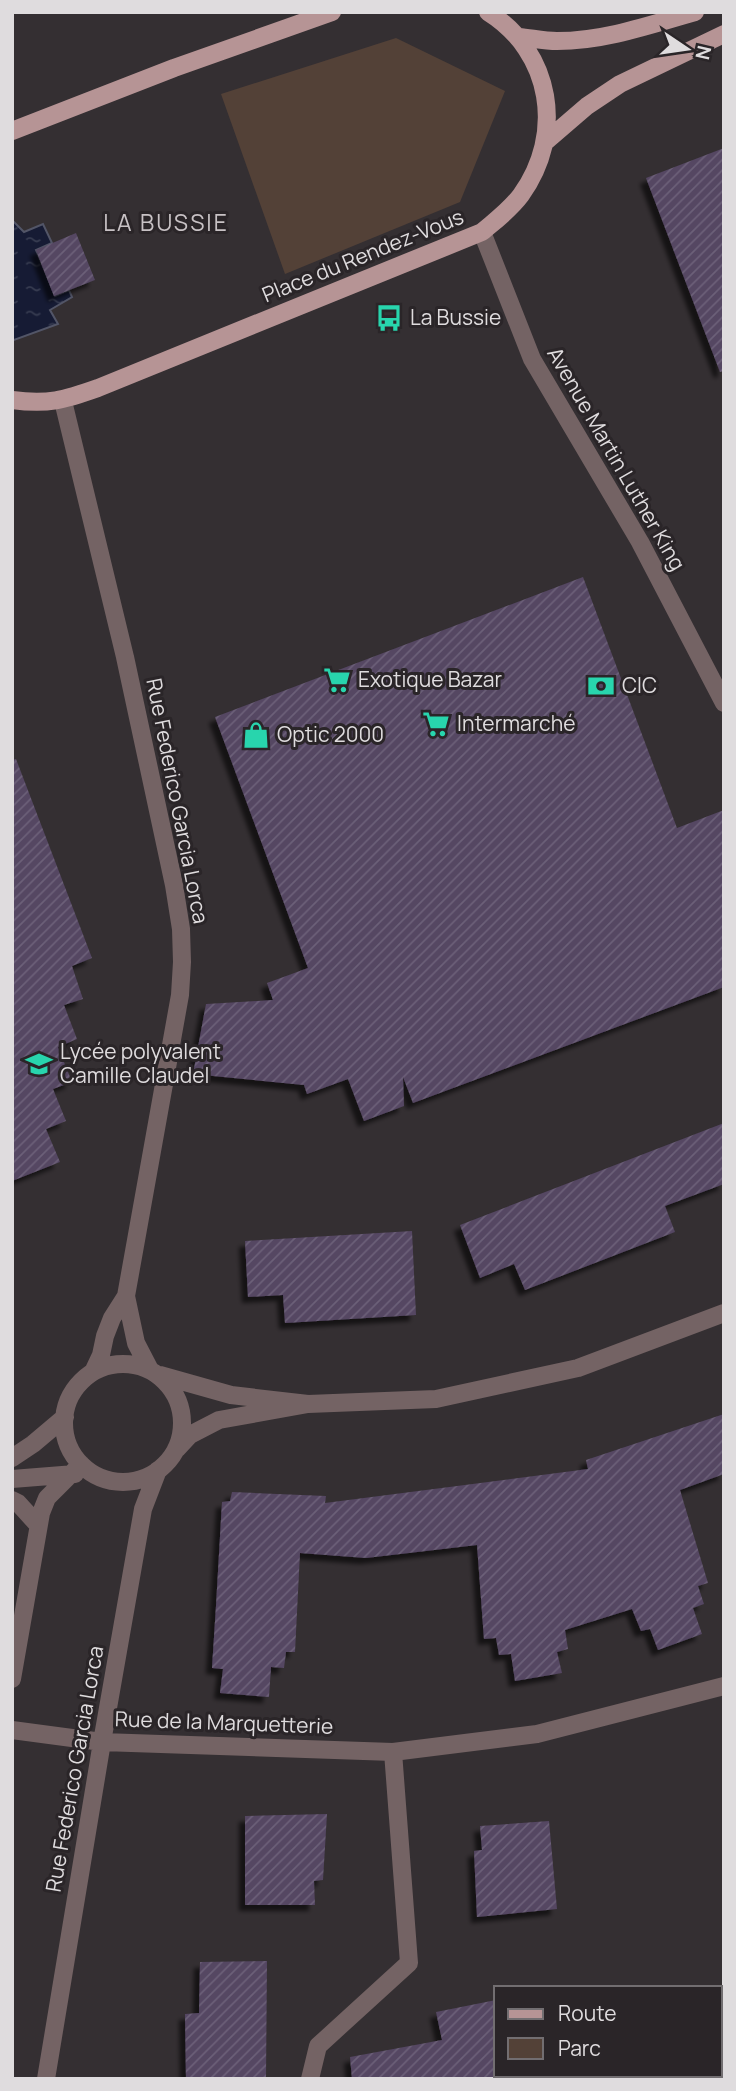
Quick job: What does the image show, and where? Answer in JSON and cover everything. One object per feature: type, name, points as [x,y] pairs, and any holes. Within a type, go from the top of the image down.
[{"type":"main road","points":[[12,131],[174,68],[332,12]]},
{"type":"main road","name":"Place du Rendez-Vous","points":[[12,400],[37,403],[62,401],[482,232],[510,209],[521,195],[537,167],[548,123],[545,89],[533,58],[519,37],[488,12]]},
{"type":"main road","points":[[519,37],[555,41],[581,40],[634,30],[695,12]]},
{"type":"main road","points":[[544,143],[587,106],[620,84],[724,34]]},
{"type":"street","name":"Avenue Martin Luther King","points":[[482,232],[532,359],[640,542],[724,703]]},
{"type":"street","name":"Rue Federico Garcia Lorca","points":[[62,401],[125,657],[181,929],[180,995],[126,1296],[136,1343],[153,1372]]},
{"type":"street","name":"Rue Federico Garcia Lorca","points":[[93,1372],[112,1318],[126,1296]]},
{"type":"street","points":[[12,1479],[82,1470],[113,1481],[137,1480],[158,1470],[190,1435],[219,1420],[308,1404],[436,1399],[578,1368],[724,1313]]},
{"type":"street","points":[[82,1470],[65,1433],[65,1417],[76,1388],[93,1372],[104,1367],[127,1364],[230,1395],[308,1404]]},
{"type":"street","points":[[153,1372],[169,1385],[180,1406],[181,1429],[174,1452]]},
{"type":"street","points":[[12,1458],[65,1417]]},
{"type":"street","points":[[12,1679],[38,1525],[47,1499],[82,1470]]},
{"type":"street","name":"Rue Federico Garcia Lorca","points":[[46,2079],[143,1509],[158,1470]]},
{"type":"street","points":[[12,1500],[38,1525]]},
{"type":"street","name":"Rue de la Marquetterie","points":[[12,1730],[102,1742],[393,1752],[537,1734],[724,1686]]},
{"type":"street","points":[[310,2079],[318,2046],[409,1963],[393,1752]]},
{"type":"green space","points":[[396,38],[505,91],[460,202],[285,274],[221,94]]},
{"type":"water","points":[[12,222],[24,232],[43,224],[52,243],[36,250],[55,296],[69,290],[72,297],[50,310],[58,324],[14,340],[12,339]]},
{"type":"building","points":[[724,148],[724,371],[720,372],[646,178]]},
{"type":"building","points":[[76,233],[95,280],[54,296],[36,250]]},
{"type":"building","points":[[583,577],[677,828],[724,810],[724,987],[413,1103],[403,1077],[404,1106],[364,1121],[348,1079],[307,1094],[304,1085],[193,1074],[206,1004],[273,1000],[267,983],[308,968],[215,717]]},
{"type":"building","name":"Lycée polyvalent Camille Claudel","points":[[16,759],[92,958],[72,966],[83,999],[64,1005],[77,1039],[58,1047],[72,1082],[53,1089],[66,1121],[46,1129],[60,1162],[12,1181],[12,760]]},
{"type":"building","points":[[724,1123],[724,1184],[665,1206],[675,1232],[525,1290],[514,1264],[480,1278],[460,1225]]},
{"type":"building","points":[[412,1231],[416,1315],[285,1323],[283,1295],[248,1297],[245,1241]]},
{"type":"building","points":[[724,1414],[724,1474],[680,1490],[708,1583],[698,1586],[704,1604],[693,1608],[702,1634],[658,1650],[650,1629],[641,1631],[632,1609],[565,1630],[568,1649],[557,1652],[562,1673],[515,1681],[511,1654],[499,1655],[496,1638],[484,1639],[477,1545],[366,1558],[300,1553],[295,1652],[286,1652],[284,1668],[271,1667],[269,1697],[220,1693],[223,1669],[212,1668],[222,1502],[230,1501],[232,1492],[326,1496],[325,1503],[588,1469],[586,1460]]},
{"type":"building","points":[[327,1814],[323,1880],[314,1881],[315,1905],[245,1905],[245,1816]]},
{"type":"building","points":[[549,1821],[557,1909],[477,1917],[474,1851],[482,1850],[480,1826]]},
{"type":"building","points":[[267,1961],[266,2079],[186,2079],[185,2014],[199,2013],[200,1962]]},
{"type":"building","points":[[494,2000],[496,2079],[352,2079],[350,2057],[442,2040],[436,2012]]},
{"type":"place","name":"La Bussie","points":[[389,318]]},
{"type":"place","name":"Exotique Bazar","points":[[337,680]]},
{"type":"place","name":"CIC","points":[[601,686]]},
{"type":"place","name":"Intermarché","points":[[436,724]]},
{"type":"place","name":"Optic 2000","points":[[256,735]]},
{"type":"place","name":"Lycée polyvalent Camille Claudel","points":[[39,1064]]},
{"type":"district","name":"LA BUSSIE","points":[[166,223]]}]
